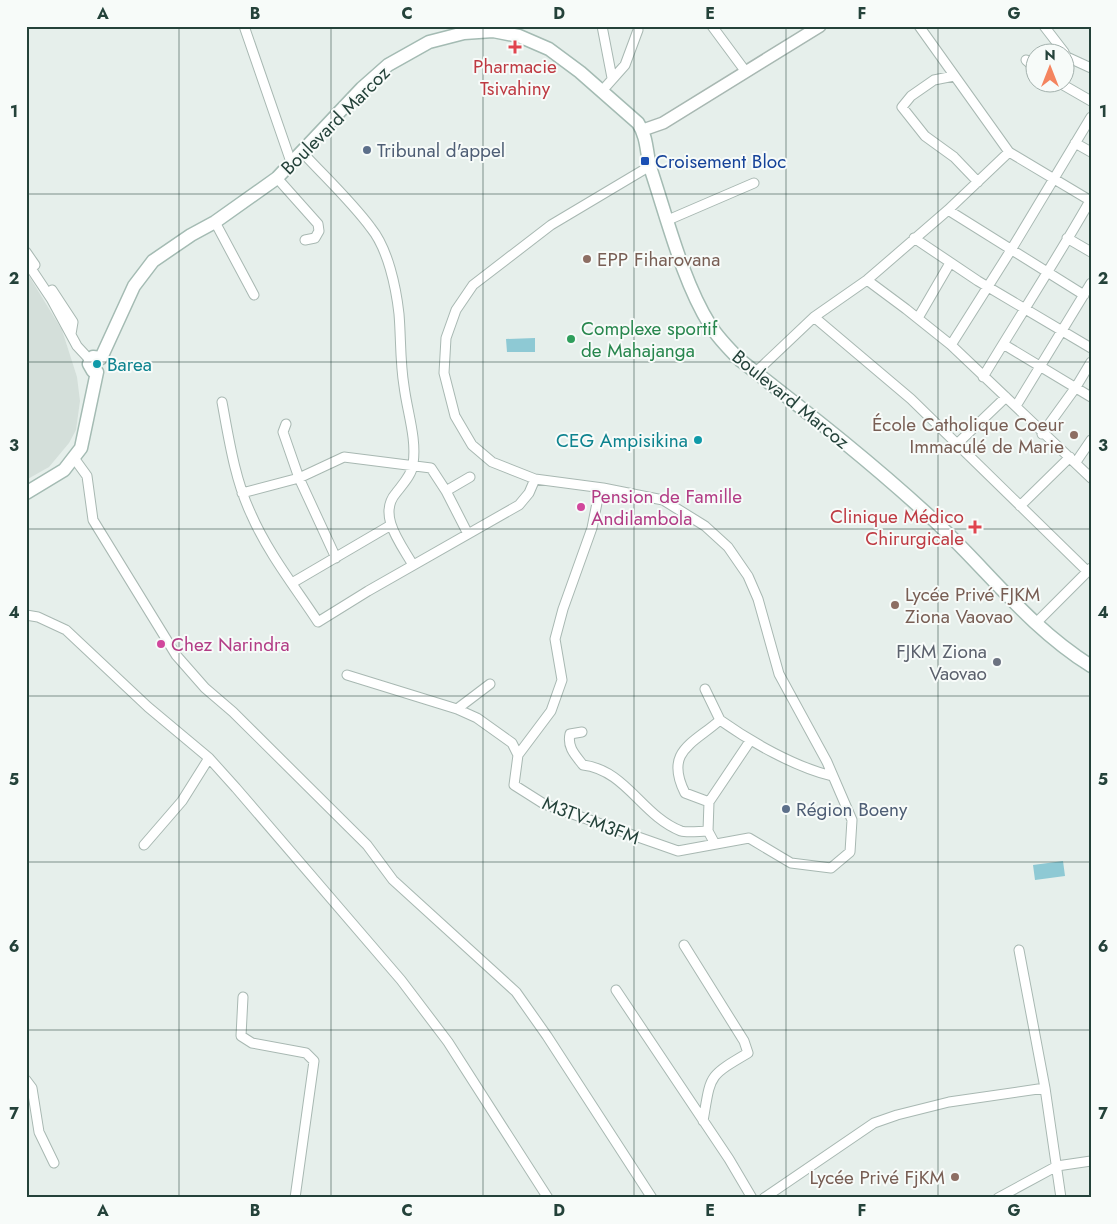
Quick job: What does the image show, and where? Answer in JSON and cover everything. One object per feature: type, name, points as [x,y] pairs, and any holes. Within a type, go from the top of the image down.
[{"type":"main road","name":"Boulevard Marcoz","points":[[74,458],[81,448],[97,372],[104,366],[96,359],[134,286],[153,260],[190,235],[215,222],[277,178],[362,88],[388,65],[429,42],[464,33],[510,30],[549,49],[580,72],[601,92],[632,116],[643,130],[650,166],[680,258],[703,314],[725,344],[756,372],[890,478],[948,534],[1035,624],[1072,654],[1091,666]]},
{"type":"main road","points":[[26,493],[64,470],[74,458]]},
{"type":"street","points":[[244,26],[292,162]]},
{"type":"street","points":[[602,26],[612,78]]},
{"type":"street","points":[[712,26],[746,72]]},
{"type":"street","points":[[643,130],[652,129],[820,26]]},
{"type":"street","points":[[919,26],[1009,152],[1090,200],[1048,273],[1023,309],[983,377]]},
{"type":"street","points":[[1044,26],[1056,42]]},
{"type":"street","points":[[601,92],[625,65],[638,30]]},
{"type":"street","points":[[1074,60],[1091,68]]},
{"type":"street","points":[[954,76],[934,80],[911,96],[902,106],[925,136],[954,157],[978,182]]},
{"type":"street","points":[[1074,91],[1091,101]]},
{"type":"street","points":[[951,345],[1055,179],[1091,117]]},
{"type":"street","points":[[1075,143],[1091,152]]},
{"type":"street","points":[[302,152],[372,229],[383,251],[399,312],[403,384],[412,434],[414,465],[406,480],[392,497],[388,507],[391,525],[413,565]]},
{"type":"street","points":[[756,372],[814,317],[866,280],[948,210],[1009,152]]},
{"type":"street","points":[[650,166],[551,225],[472,285],[456,310],[446,338],[444,373],[455,416],[472,445],[492,462],[535,479],[600,488],[663,500],[705,526],[737,557],[758,599],[770,648],[779,674],[827,762],[832,776]]},
{"type":"street","points":[[277,178],[318,224],[319,231],[315,238],[305,240]]},
{"type":"street","points":[[668,220],[754,183]]},
{"type":"street","points":[[948,210],[1084,295]]},
{"type":"street","points":[[215,222],[254,295]]},
{"type":"street","points":[[914,238],[1023,309],[1091,348]]},
{"type":"street","points":[[1067,238],[1091,252]]},
{"type":"street","points":[[26,252],[72,322],[71,334]]},
{"type":"street","points":[[26,261],[77,346],[96,359]]},
{"type":"street","points":[[918,318],[950,263]]},
{"type":"street","points":[[866,280],[951,345],[1016,406],[1042,434],[1073,459],[1091,478]]},
{"type":"street","points":[[1016,406],[1091,283]]},
{"type":"street","points":[[814,317],[911,399],[958,443],[1020,506],[1089,570],[1035,624]]},
{"type":"street","points":[[1003,344],[1091,397]]},
{"type":"street","points":[[1042,434],[1076,387],[1091,362]]},
{"type":"street","points":[[958,443],[1006,397]]},
{"type":"street","points":[[222,402],[242,493],[251,514],[272,553],[318,622],[519,505],[529,493],[535,479]]},
{"type":"street","points":[[286,424],[283,432],[299,478],[336,558]]},
{"type":"street","points":[[1020,506],[1073,459],[1091,440]]},
{"type":"street","points":[[242,493],[299,478],[344,456],[431,468],[446,491],[468,534]]},
{"type":"street","points":[[74,458],[87,476],[93,520],[176,654],[205,688],[233,712],[367,844],[394,880],[516,992],[548,1036],[652,1198]]},
{"type":"street","points":[[446,491],[470,478]]},
{"type":"street","points":[[347,675],[457,709],[478,718],[512,743],[518,755],[551,711],[562,680],[555,639],[563,609],[592,528],[600,488]]},
{"type":"street","points":[[292,583],[391,525]]},
{"type":"street","points":[[26,615],[38,617],[66,630],[148,707],[208,758],[401,980],[448,1042],[548,1198]]},
{"type":"street","points":[[457,709],[490,684]]},
{"type":"street","points":[[705,690],[720,720],[750,741],[810,771],[832,776]]},
{"type":"street","points":[[709,802],[685,793],[680,783],[678,759],[683,748],[698,739],[720,720]]},
{"type":"street","points":[[582,732],[570,734],[568,741],[573,752],[583,764],[594,766],[611,774],[658,817],[682,832],[708,830]]},
{"type":"street","points":[[715,844],[708,830],[709,802],[750,741]]},
{"type":"street","name":"M3TV-M3FM","points":[[518,755],[514,784],[544,804],[678,851],[749,838],[791,863],[832,868],[850,852],[852,820],[832,776]]},
{"type":"street","points":[[144,844],[182,801],[208,758]]},
{"type":"street","points":[[684,945],[744,1040],[748,1053],[718,1070],[710,1082],[703,1121]]},
{"type":"street","points":[[1019,950],[1045,1088],[1061,1198]]},
{"type":"street","points":[[616,990],[752,1198]]},
{"type":"street","points":[[243,997],[241,1036],[252,1043],[306,1053],[314,1061],[295,1198]]},
{"type":"street","points":[[26,1080],[32,1088],[39,1132],[54,1163]]},
{"type":"street","points":[[764,1198],[874,1123],[897,1115],[949,1102],[1045,1088]]},
{"type":"street","points":[[998,1198],[1057,1166],[1091,1161]]},
{"type":"shaded area","points":[[26,271],[62,330],[77,377],[80,401],[76,430],[69,443],[49,467],[26,480]]},
{"type":"water","points":[[535,338],[535,352],[507,352],[506,339]]},
{"type":"water","points":[[1063,861],[1065,876],[1035,880],[1033,865]]},
{"type":"place","name":"Pharmacie Tsivahiny","points":[[515,47]]},
{"type":"place","name":"Tribunal d'appel","points":[[367,150]]},
{"type":"place","name":"Croisement Bloc","points":[[645,161]]},
{"type":"place","name":"EPP Fiharovana","points":[[587,259]]},
{"type":"place","name":"Complexe sportif de Mahajanga","points":[[571,339]]},
{"type":"place","name":"Barea","points":[[97,364]]},
{"type":"place","name":"École Catholique Coeur Immaculé de Marie","points":[[1074,435]]},
{"type":"place","name":"CEG Ampisikina","points":[[698,440]]},
{"type":"place","name":"Pension de Famille Andilambola","points":[[581,507]]},
{"type":"place","name":"Clinique Médico Chirurgicale","points":[[975,527]]},
{"type":"place","name":"Lycée Privé FJKM Ziona Vaovao","points":[[895,605]]},
{"type":"place","name":"Chez Narindra","points":[[161,644]]},
{"type":"place","name":"FJKM Ziona Vaovao","points":[[997,662]]},
{"type":"place","name":"Région Boeny","points":[[786,809]]},
{"type":"place","name":"Lycée Privé FjKM","points":[[955,1177]]}]
